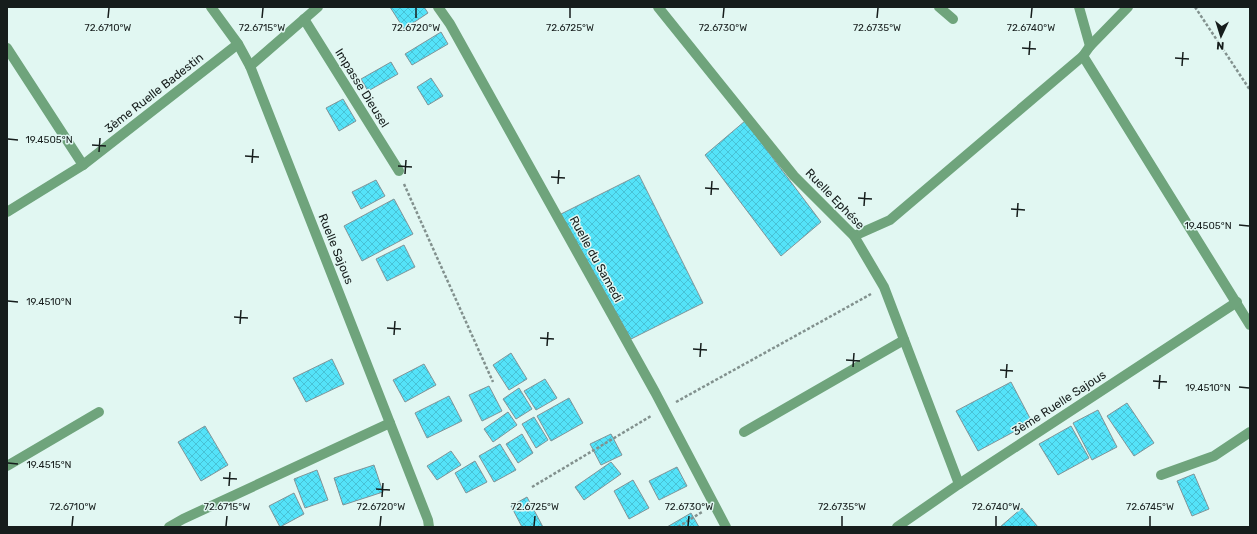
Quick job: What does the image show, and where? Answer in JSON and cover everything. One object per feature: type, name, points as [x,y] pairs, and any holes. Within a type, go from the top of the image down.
[{"type":"street","name":"Ruelle Sajous","points":[[211,7],[238,44],[250,66],[428,520],[429,527]]},
{"type":"street","points":[[250,66],[318,7]]},
{"type":"street","name":"Ruelle du Samedi","points":[[438,7],[450,24],[664,409],[726,527]]},
{"type":"street","name":"Ruelle Ephése","points":[[658,7],[794,176],[854,236],[884,288],[959,484]]},
{"type":"street","points":[[939,7],[953,19]]},
{"type":"street","points":[[1079,7],[1090,46]]},
{"type":"street","points":[[854,236],[890,220],[1083,56],[1090,46],[1128,7]]},
{"type":"street","name":"Impasse Dieusel","points":[[304,19],[399,171]]},
{"type":"street","name":"3ème Ruelle Badestin","points":[[7,212],[83,165],[238,44]]},
{"type":"street","points":[[7,48],[83,165]]},
{"type":"street","points":[[1083,56],[1250,325]]},
{"type":"street","name":"3ème Ruelle Sajous","points":[[897,527],[959,484],[1237,302]]},
{"type":"street","points":[[744,432],[904,340]]},
{"type":"street","points":[[7,466],[99,412]]},
{"type":"street","points":[[169,527],[183,519],[390,423]]},
{"type":"street","points":[[1161,475],[1214,456],[1250,432]]},
{"type":"path","points":[[1195,7],[1250,90]]},
{"type":"path","points":[[399,171],[493,382]]},
{"type":"path","points":[[532,487],[664,409],[884,288]]},
{"type":"path","points":[[678,527],[714,504]]},
{"type":"building","points":[[390,7],[424,7],[428,13],[404,29]]},
{"type":"building","points":[[441,32],[448,44],[412,65],[405,54]]},
{"type":"building","points":[[391,62],[398,74],[368,91],[361,79]]},
{"type":"building","points":[[431,78],[443,96],[428,105],[417,87]]},
{"type":"building","points":[[343,99],[356,121],[339,131],[326,108]]},
{"type":"building","points":[[745,121],[821,222],[781,256],[705,155]]},
{"type":"building","points":[[639,175],[703,303],[631,339],[561,214]]},
{"type":"building","points":[[376,180],[385,196],[361,209],[352,192]]},
{"type":"building","points":[[394,199],[413,234],[362,261],[344,226]]},
{"type":"building","points":[[404,245],[415,267],[387,281],[376,259]]},
{"type":"building","points":[[511,353],[527,379],[509,390],[493,365]]},
{"type":"building","points":[[332,359],[344,384],[306,402],[293,378]]},
{"type":"building","points":[[424,364],[436,385],[405,402],[393,380]]},
{"type":"building","points":[[545,379],[557,398],[536,410],[524,391]]},
{"type":"building","points":[[1011,382],[1032,422],[978,451],[956,411]]},
{"type":"building","points":[[489,386],[502,411],[482,421],[469,395]]},
{"type":"building","points":[[519,388],[532,409],[516,419],[503,399]]},
{"type":"building","points":[[449,396],[462,421],[427,438],[415,413]]},
{"type":"building","points":[[569,398],[583,423],[551,441],[537,416]]},
{"type":"building","points":[[1127,403],[1154,443],[1134,456],[1107,416]]},
{"type":"building","points":[[1098,410],[1117,447],[1092,460],[1073,423]]},
{"type":"building","points":[[508,412],[517,425],[493,442],[484,429]]},
{"type":"building","points":[[534,417],[548,440],[536,448],[522,424]]},
{"type":"building","points":[[205,426],[228,465],[201,481],[178,442]]},
{"type":"building","points":[[1071,426],[1089,458],[1058,475],[1039,444]]},
{"type":"building","points":[[522,434],[533,453],[518,463],[506,444]]},
{"type":"building","points":[[611,434],[622,455],[601,465],[590,444]]},
{"type":"building","points":[[500,444],[516,470],[494,482],[479,456]]},
{"type":"building","points":[[451,451],[461,465],[437,480],[427,466]]},
{"type":"building","points":[[475,461],[487,482],[466,493],[455,473]]},
{"type":"building","points":[[611,462],[621,474],[584,500],[575,487]]},
{"type":"building","points":[[374,465],[383,492],[343,505],[334,478]]},
{"type":"building","points":[[677,467],[687,486],[659,500],[649,481]]},
{"type":"building","points":[[317,470],[328,500],[305,508],[294,479]]},
{"type":"building","points":[[1194,474],[1209,509],[1192,516],[1177,481]]},
{"type":"building","points":[[633,480],[649,508],[629,519],[614,491]]},
{"type":"building","points":[[294,493],[304,514],[280,527],[269,506]]},
{"type":"building","points":[[527,497],[543,527],[522,527],[511,506]]},
{"type":"building","points":[[1022,508],[1038,527],[1000,527]]},
{"type":"building","points":[[691,513],[699,527],[667,527]]}]
